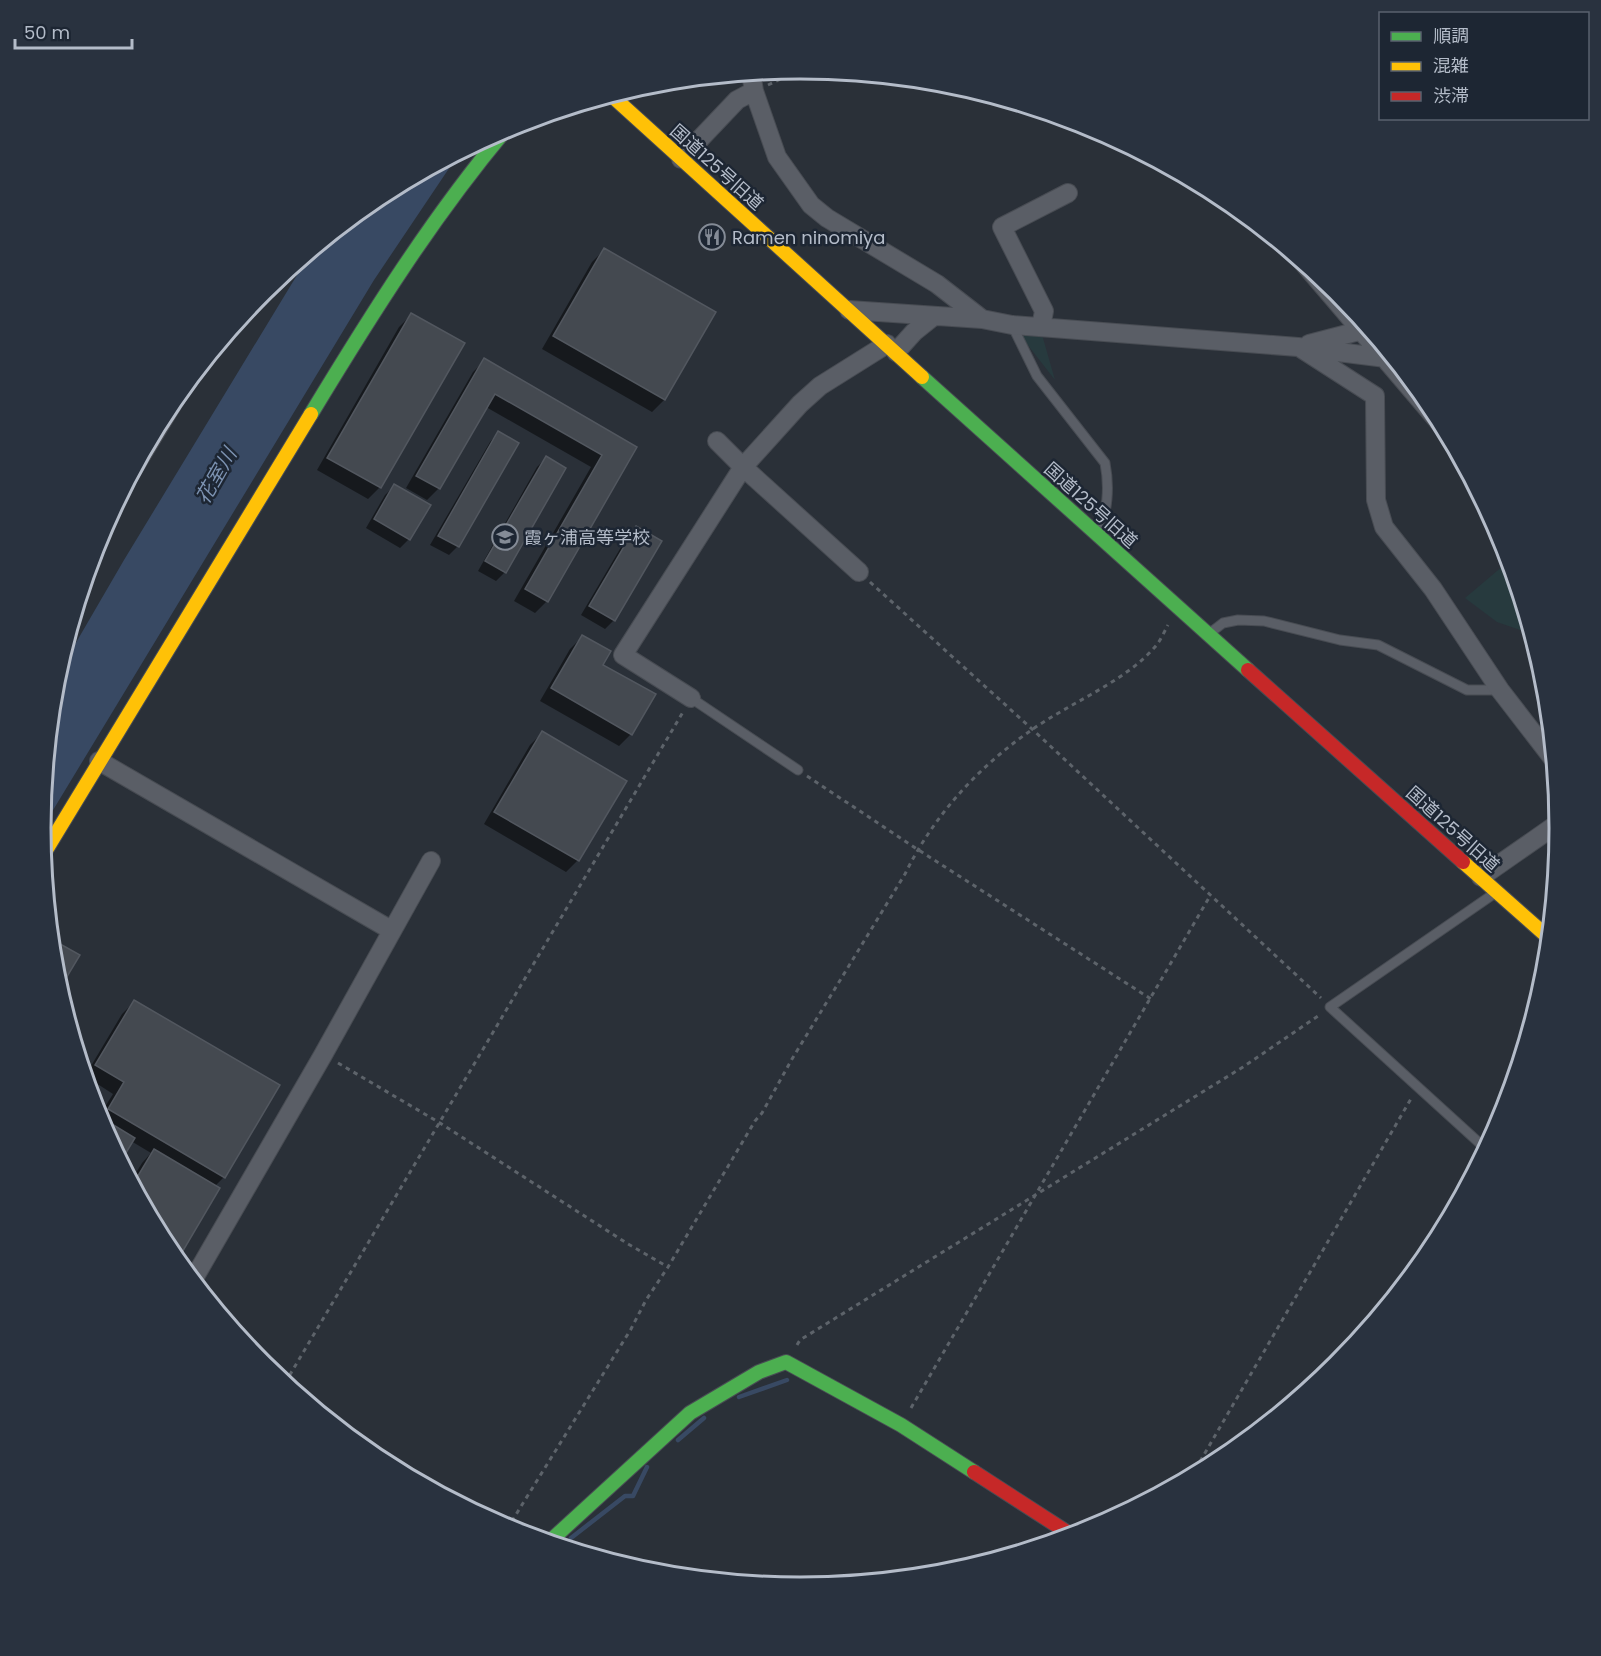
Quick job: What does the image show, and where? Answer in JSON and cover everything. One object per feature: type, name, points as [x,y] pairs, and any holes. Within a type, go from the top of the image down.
[{"type":"street","points":[[681,159],[753,82]]},
{"type":"street","points":[[753,82],[777,157],[811,205],[828,218],[937,284],[982,319]]},
{"type":"street","name":"国道125号旧道","points":[[617,102],[849,309],[1099,538],[1543,933]]},
{"type":"street","points":[[52,841],[339,368],[402,269],[470,172],[492,146]]},
{"type":"street","points":[[1041,327],[1044,311],[1002,227],[1068,193]]},
{"type":"street","points":[[849,309],[982,319],[1012,325],[1298,347],[1383,357]]},
{"type":"street","points":[[691,698],[623,655],[743,467],[800,404],[813,392],[891,348],[934,316]]},
{"type":"street","points":[[1298,347],[1355,332],[1358,328]]},
{"type":"street","points":[[1298,347],[1375,396],[1376,500],[1384,527],[1433,589],[1500,690],[1546,749]]},
{"type":"street","points":[[717,441],[859,572]]},
{"type":"street","points":[[99,761],[391,930]]},
{"type":"street","points":[[1481,877],[1550,829]]},
{"type":"street","points":[[198,1273],[431,861]]},
{"type":"street","points":[[555,1536],[690,1413],[759,1372],[786,1362],[901,1425],[1063,1529]]},
{"type":"lane","points":[[1012,325],[1037,376],[1105,463],[1108,479],[1107,510],[1099,538]]},
{"type":"lane","points":[[1208,634],[1223,623],[1238,620],[1264,621],[1340,639],[1378,645],[1467,690],[1500,690]]},
{"type":"lane","points":[[691,698],[798,770]]},
{"type":"lane","points":[[1480,1144],[1330,1007],[1497,892]]},
{"type":"path","points":[[786,1362],[800,1340],[1243,1067],[1330,1007],[1032,729],[859,572]]},
{"type":"path","points":[[513,1520],[631,1329],[645,1300],[668,1267],[755,1120],[762,1113],[792,1059],[905,874],[917,849],[956,796],[989,765],[1032,729],[1131,669],[1156,647],[1177,607]]},
{"type":"path","points":[[289,1376],[691,698]]},
{"type":"path","points":[[798,770],[1151,999]]},
{"type":"path","points":[[901,1425],[1211,896]]},
{"type":"path","points":[[323,1054],[440,1123],[628,1244],[668,1267]]},
{"type":"path","points":[[1200,1462],[1417,1088]]},
{"type":"green space","points":[[1012,325],[1041,331],[1055,380]]},
{"type":"green space","points":[[1502,566],[1523,631],[1497,622],[1465,598]]},
{"type":"water","name":"花室川","points":[[451,166],[374,280],[52,812],[57,730],[74,646],[300,269],[344,233],[384,205]]},
{"type":"building","points":[[604,248],[716,312],[665,400],[553,336]]},
{"type":"building","points":[[411,313],[465,343],[381,488],[327,458]]},
{"type":"building","points":[[484,358],[637,447],[548,602],[525,589],[602,455],[495,394],[440,489],[416,476]]},
{"type":"building","points":[[498,431],[519,443],[459,547],[438,536]]},
{"type":"building","points":[[546,456],[566,468],[506,573],[485,561]]},
{"type":"building","points":[[394,484],[431,505],[410,540],[374,519]]},
{"type":"building","points":[[636,526],[662,541],[615,621],[589,606]]},
{"type":"building","points":[[582,635],[611,651],[603,665],[656,694],[632,735],[551,688]]},
{"type":"building","points":[[542,731],[627,781],[579,861],[494,812]]},
{"type":"building","points":[[60,944],[80,955],[66,978]]},
{"type":"building","points":[[134,1000],[280,1085],[225,1178],[108,1109],[124,1082],[95,1065]]},
{"type":"building","points":[[112,1124],[135,1138],[126,1154]]},
{"type":"building","points":[[154,1149],[220,1188],[183,1252],[151,1203],[137,1177]]},
{"type":"waterway","points":[[739,1397],[787,1380]]},
{"type":"waterway","points":[[678,1440],[704,1418]]},
{"type":"waterway","points":[[571,1538],[625,1496],[633,1496],[647,1467]]},
{"type":"traffic: fast","points":[[311,414],[380,303],[454,195],[493,145]]},
{"type":"traffic: fast","points":[[922,377],[1248,670]]},
{"type":"traffic: fast","points":[[555,1536],[690,1413],[759,1372],[786,1362],[901,1425],[974,1472]]},
{"type":"traffic: slow","points":[[618,101],[922,377]]},
{"type":"traffic: slow","points":[[52,841],[311,414]]},
{"type":"traffic: slow","points":[[1463,862],[1543,933]]},
{"type":"traffic: jam","points":[[1248,670],[1463,862]]},
{"type":"traffic: jam","points":[[974,1472],[1063,1529]]},
{"type":"place","name":"Ramen ninomiya","points":[[712,237]]},
{"type":"place","name":"霞ヶ浦高等学校","points":[[505,537]]}]
